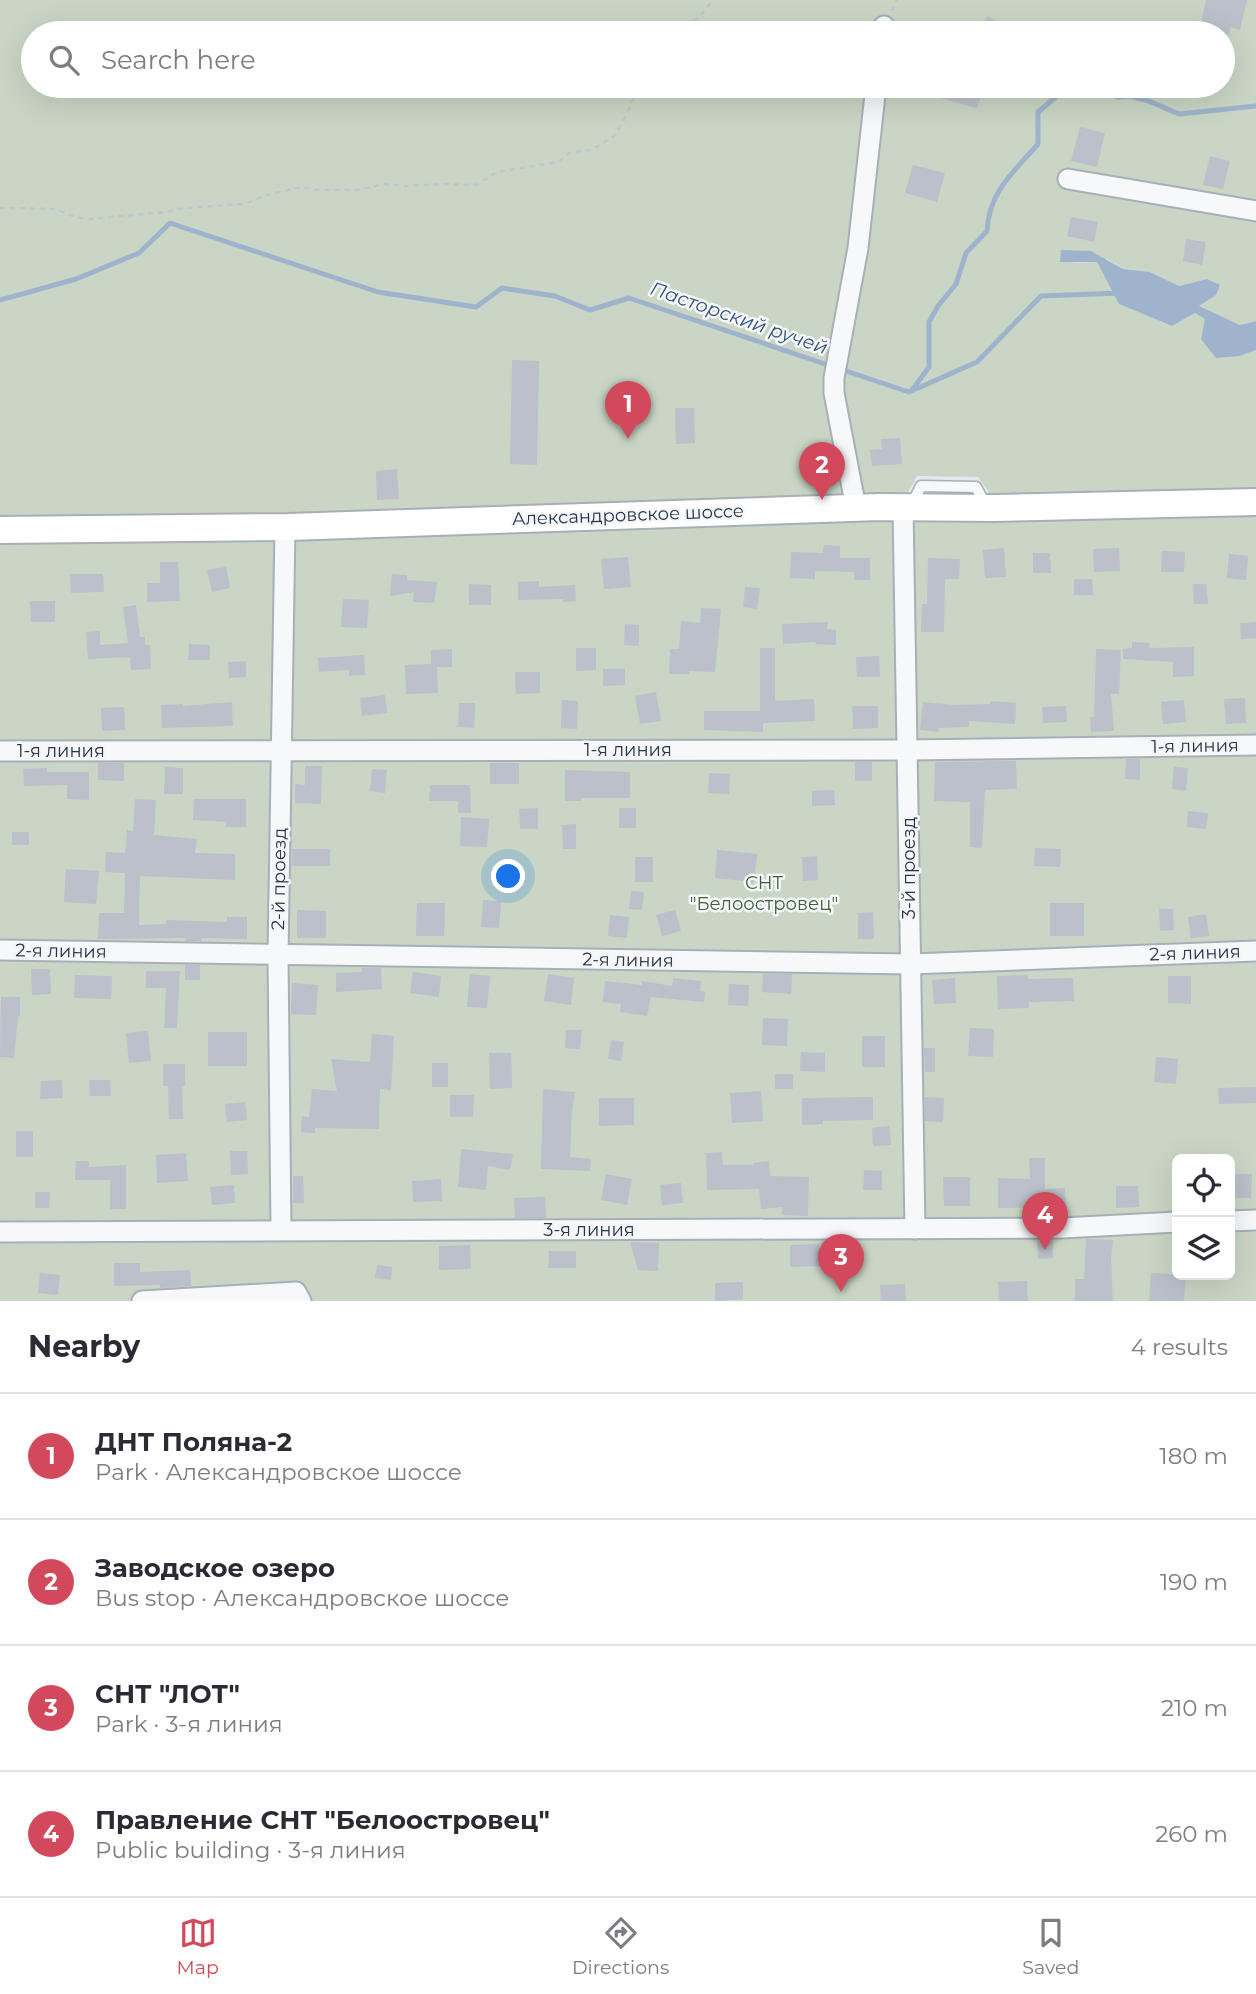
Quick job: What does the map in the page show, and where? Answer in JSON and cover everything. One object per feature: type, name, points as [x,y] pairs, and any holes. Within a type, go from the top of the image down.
[{"type":"street","points":[[856,508],[834,393],[858,248],[876,98]]},
{"type":"street","points":[[1068,179],[1256,211]]},
{"type":"street","name":"Александровское шоссе","points":[[0,530],[285,527],[856,508],[1256,502]]},
{"type":"street","name":"3-й проезд","points":[[907,507],[915,1229]]},
{"type":"street","name":"2-й проезд","points":[[281,1230],[278,956],[285,527]]},
{"type":"street","name":"1-я линия","points":[[0,751],[909,750],[1256,745]]},
{"type":"street","name":"2-я линия","points":[[0,950],[910,964],[1256,951]]},
{"type":"street","points":[[1235,1221],[1256,1220]]},
{"type":"street","name":"3-я линия","points":[[0,1232],[1062,1228],[1172,1222]]},
{"type":"street","points":[[142,1301],[299,1296]]},
{"type":"path","points":[[693,21],[713,0]]},
{"type":"path","points":[[0,208],[55,209],[90,219],[244,204],[301,187],[359,190],[384,184],[476,185],[497,172],[558,162],[571,152],[591,150],[612,137],[623,122],[634,98]]},
{"type":"green space","name":"СНТ \"Белоостровец\"","points":[[0,0],[1256,0],[1256,321],[1240,325],[1198,306],[1220,286],[1207,279],[1179,286],[1150,272],[1123,269],[1107,259],[1069,263],[1097,262],[1119,304],[1172,326],[1195,313],[1206,319],[1201,339],[1240,356],[1256,350],[1256,1301],[0,1301]],"holes":[[[917,476],[978,477],[999,506],[900,507]]]},
{"type":"water","points":[[1061,250],[1091,251],[1123,269],[1150,272],[1179,286],[1207,279],[1220,285],[1216,295],[1199,306],[1240,325],[1256,321],[1256,350],[1240,356],[1216,358],[1201,339],[1205,319],[1195,313],[1172,326],[1119,304],[1097,262],[1060,262]]},
{"type":"building","points":[[1206,0],[1247,0],[1240,30],[1235,28],[1235,21],[1202,21]]},
{"type":"building","points":[[940,98],[980,98],[977,108]]},
{"type":"building","points":[[1080,127],[1105,133],[1097,167],[1071,161]]},
{"type":"building","points":[[1210,156],[1230,161],[1223,189],[1203,185]]},
{"type":"building","points":[[913,165],[945,173],[937,202],[905,193]]},
{"type":"building","points":[[1071,217],[1098,222],[1094,242],[1067,236]]},
{"type":"building","points":[[1186,239],[1206,242],[1202,265],[1183,261]]},
{"type":"building","points":[[512,360],[539,361],[537,465],[510,464]]},
{"type":"building","points":[[675,408],[694,408],[695,443],[676,444]]},
{"type":"building","points":[[900,438],[902,464],[872,466],[870,450],[882,449],[881,439]]},
{"type":"building","points":[[397,469],[399,499],[377,500],[376,471]]},
{"type":"building","points":[[824,545],[840,546],[840,558],[870,558],[870,580],[854,580],[854,572],[815,571],[815,579],[790,578],[791,552],[823,553]]},
{"type":"building","points":[[1004,548],[1006,577],[985,578],[983,550]]},
{"type":"building","points":[[1119,548],[1120,571],[1094,572],[1093,549]]},
{"type":"building","points":[[1162,551],[1185,552],[1184,572],[1161,572]]},
{"type":"building","points":[[1033,553],[1050,553],[1051,573],[1033,573]]},
{"type":"building","points":[[1229,554],[1248,556],[1246,580],[1227,578]]},
{"type":"building","points":[[628,557],[631,587],[604,589],[601,559]]},
{"type":"building","points":[[928,558],[960,559],[959,579],[945,579],[944,632],[921,632],[922,604],[927,604]]},
{"type":"building","points":[[160,562],[178,562],[180,601],[147,602],[147,583],[160,583]]},
{"type":"building","points":[[226,567],[230,588],[212,592],[207,570]]},
{"type":"building","points":[[70,574],[103,574],[104,592],[71,593]]},
{"type":"building","points":[[392,574],[407,575],[407,580],[437,582],[434,603],[413,602],[414,592],[390,596]]},
{"type":"building","points":[[1074,579],[1092,579],[1093,595],[1074,595]]},
{"type":"building","points":[[539,581],[539,587],[575,585],[576,601],[518,600],[518,582]]},
{"type":"building","points":[[469,584],[491,585],[491,605],[469,605]]},
{"type":"building","points":[[1193,584],[1206,584],[1208,604],[1194,604]]},
{"type":"building","points":[[745,587],[760,588],[757,609],[743,607]]},
{"type":"building","points":[[343,599],[369,600],[367,628],[341,627]]},
{"type":"building","points":[[30,601],[55,601],[55,622],[31,622]]},
{"type":"building","points":[[136,605],[140,637],[145,637],[145,645],[150,645],[151,669],[131,670],[130,657],[88,659],[86,632],[100,631],[100,645],[128,643],[123,607]]},
{"type":"building","points":[[701,608],[721,609],[715,672],[689,671],[689,674],[669,674],[670,649],[679,649],[681,621],[700,623]]},
{"type":"building","points":[[828,622],[827,629],[836,630],[836,645],[815,644],[816,642],[783,644],[782,624]]},
{"type":"building","points":[[1256,622],[1256,638],[1241,639],[1240,623]]},
{"type":"building","points":[[625,624],[639,625],[639,646],[624,645]]},
{"type":"building","points":[[1132,642],[1150,643],[1149,648],[1194,647],[1194,676],[1173,677],[1173,662],[1123,659],[1123,649],[1132,648]]},
{"type":"building","points":[[189,644],[210,645],[210,660],[188,660]]},
{"type":"building","points":[[576,648],[596,648],[596,670],[576,671]]},
{"type":"building","points":[[760,648],[775,648],[775,701],[814,699],[815,721],[763,723],[763,732],[704,730],[704,711],[760,711]]},
{"type":"building","points":[[452,649],[452,667],[437,667],[438,693],[406,694],[405,665],[431,664],[431,650]]},
{"type":"building","points":[[1096,649],[1121,650],[1119,694],[1111,694],[1114,731],[1091,732]]},
{"type":"building","points":[[364,655],[365,675],[349,676],[349,670],[319,672],[318,658]]},
{"type":"building","points":[[879,656],[880,677],[857,677],[856,657]]},
{"type":"building","points":[[246,661],[246,677],[229,678],[228,662]]},
{"type":"building","points":[[603,669],[625,669],[625,685],[603,686]]},
{"type":"building","points":[[515,672],[540,672],[540,693],[516,694]]},
{"type":"building","points":[[656,692],[661,721],[640,724],[635,696]]},
{"type":"building","points":[[385,695],[387,713],[362,716],[360,698]]},
{"type":"building","points":[[1245,698],[1246,723],[1226,724],[1224,699]]},
{"type":"building","points":[[562,700],[578,701],[577,729],[561,728]]},
{"type":"building","points":[[1184,700],[1186,722],[1163,724],[1161,702]]},
{"type":"building","points":[[990,701],[1016,703],[1015,724],[969,721],[969,727],[939,728],[938,732],[920,730],[923,702],[954,705],[990,704]]},
{"type":"building","points":[[232,702],[233,726],[162,728],[161,705]]},
{"type":"building","points":[[459,703],[475,703],[474,728],[458,727]]},
{"type":"building","points":[[852,706],[878,706],[878,728],[853,729]]},
{"type":"building","points":[[1066,706],[1067,722],[1043,723],[1042,707]]},
{"type":"building","points":[[124,707],[125,730],[102,731],[101,708]]},
{"type":"building","points":[[1126,759],[1140,759],[1140,780],[1125,779]]},
{"type":"building","points":[[1016,761],[1017,789],[985,790],[982,848],[970,847],[970,802],[934,801],[935,762]]},
{"type":"building","points":[[855,762],[872,762],[872,781],[855,781]]},
{"type":"building","points":[[98,763],[124,763],[124,781],[98,780]]},
{"type":"building","points":[[490,763],[519,763],[519,784],[490,784]]},
{"type":"building","points":[[305,766],[322,766],[321,804],[295,803],[295,784],[305,785]]},
{"type":"building","points":[[165,767],[183,768],[183,794],[164,794]]},
{"type":"building","points":[[1174,767],[1188,768],[1186,791],[1172,789]]},
{"type":"building","points":[[47,768],[47,772],[89,772],[89,800],[67,799],[67,785],[24,786],[23,769]]},
{"type":"building","points":[[372,769],[387,770],[385,793],[370,791]]},
{"type":"building","points":[[565,770],[630,772],[630,798],[581,798],[581,801],[565,801]]},
{"type":"building","points":[[709,773],[730,774],[729,794],[708,793]]},
{"type":"building","points":[[430,785],[470,785],[471,813],[458,813],[458,801],[429,801]]},
{"type":"building","points":[[834,790],[835,805],[812,806],[812,791]]},
{"type":"building","points":[[135,799],[156,800],[154,835],[197,839],[195,853],[235,854],[235,880],[140,876],[139,925],[166,924],[166,920],[227,922],[227,917],[247,917],[247,939],[98,939],[99,913],[124,913],[125,873],[105,872],[106,852],[125,853],[127,830],[133,831]]},
{"type":"building","points":[[194,799],[246,799],[246,827],[226,827],[226,822],[193,820]]},
{"type":"building","points":[[538,808],[538,829],[520,829],[519,809]]},
{"type":"building","points":[[619,808],[636,808],[636,828],[619,828]]},
{"type":"building","points":[[1188,811],[1208,813],[1206,829],[1187,827]]},
{"type":"building","points":[[461,817],[489,819],[487,847],[460,846]]},
{"type":"building","points":[[576,824],[576,849],[563,849],[562,825]]},
{"type":"building","points":[[12,832],[29,832],[29,845],[12,845]]},
{"type":"building","points":[[1035,848],[1061,849],[1060,867],[1034,866]]},
{"type":"building","points":[[292,849],[330,849],[330,866],[292,866]]},
{"type":"building","points":[[717,850],[757,854],[754,882],[715,878]]},
{"type":"building","points":[[817,856],[818,880],[803,881],[802,857]]},
{"type":"building","points":[[635,857],[653,857],[653,882],[635,882]]},
{"type":"building","points":[[66,869],[99,871],[96,904],[64,902]]},
{"type":"building","points":[[631,891],[644,892],[642,910],[629,909]]},
{"type":"building","points":[[483,900],[501,901],[499,928],[481,927]]},
{"type":"building","points":[[417,903],[445,903],[444,936],[416,936]]},
{"type":"building","points":[[1050,903],[1084,903],[1084,936],[1050,936]]},
{"type":"building","points":[[1159,909],[1173,909],[1174,930],[1160,931]]},
{"type":"building","points":[[297,910],[326,911],[326,938],[297,938]]},
{"type":"building","points":[[675,910],[681,931],[662,936],[656,915]]},
{"type":"building","points":[[873,912],[874,939],[858,939],[858,913]]},
{"type":"building","points":[[1206,914],[1209,936],[1191,938],[1188,917]]},
{"type":"building","points":[[610,915],[629,917],[627,938],[608,936]]},
{"type":"building","points":[[185,965],[200,965],[200,980],[185,980]]},
{"type":"building","points":[[362,968],[381,968],[382,989],[336,992],[336,973],[362,972]]},
{"type":"building","points":[[31,969],[50,969],[51,994],[32,995]]},
{"type":"building","points":[[146,971],[180,971],[177,1028],[164,1028],[166,988],[146,988]]},
{"type":"building","points":[[413,972],[441,976],[439,997],[410,993]]},
{"type":"building","points":[[470,974],[490,976],[487,1008],[467,1007]]},
{"type":"building","points":[[548,974],[574,978],[571,1005],[544,1001]]},
{"type":"building","points":[[763,974],[792,974],[791,994],[762,992]]},
{"type":"building","points":[[75,975],[112,976],[111,999],[74,998]]},
{"type":"building","points":[[1028,975],[1028,979],[1073,978],[1074,1001],[1029,1002],[1029,1008],[998,1009],[997,976]]},
{"type":"building","points":[[1168,976],[1191,976],[1191,1004],[1168,1003]]},
{"type":"building","points":[[673,978],[701,981],[700,991],[705,992],[704,1002],[651,997],[647,1016],[620,1012],[621,1004],[603,1002],[605,981],[642,985],[642,981],[672,986]]},
{"type":"building","points":[[955,978],[956,1003],[934,1004],[932,980]]},
{"type":"building","points":[[292,983],[318,985],[316,1015],[291,1014]]},
{"type":"building","points":[[729,984],[749,985],[748,1006],[728,1005]]},
{"type":"building","points":[[1,997],[20,997],[14,1058],[0,1057]]},
{"type":"building","points":[[763,1018],[788,1019],[787,1046],[762,1045]]},
{"type":"building","points":[[970,1028],[994,1029],[993,1057],[968,1056]]},
{"type":"building","points":[[566,1030],[582,1030],[580,1049],[565,1048]]},
{"type":"building","points":[[148,1031],[151,1061],[129,1063],[126,1033]]},
{"type":"building","points":[[208,1032],[247,1032],[247,1066],[208,1066]]},
{"type":"building","points":[[372,1034],[394,1036],[391,1090],[380,1089],[379,1129],[315,1128],[315,1133],[301,1132],[302,1116],[309,1117],[312,1089],[337,1091],[331,1059],[370,1062]]},
{"type":"building","points":[[862,1036],[885,1036],[885,1067],[862,1067]]},
{"type":"building","points":[[611,1040],[624,1042],[621,1061],[608,1059]]},
{"type":"building","points":[[924,1048],[935,1048],[935,1072],[925,1072]]},
{"type":"building","points":[[801,1052],[825,1053],[825,1072],[800,1071]]},
{"type":"building","points":[[489,1053],[511,1053],[512,1088],[490,1089]]},
{"type":"building","points":[[1156,1057],[1178,1059],[1176,1084],[1154,1082]]},
{"type":"building","points":[[432,1063],[448,1063],[448,1087],[432,1087]]},
{"type":"building","points":[[163,1064],[185,1064],[185,1086],[182,1086],[183,1119],[169,1119],[168,1086],[163,1086]]},
{"type":"building","points":[[775,1074],[793,1074],[793,1089],[775,1089]]},
{"type":"building","points":[[62,1080],[63,1098],[40,1099],[41,1081]]},
{"type":"building","points":[[89,1080],[110,1080],[111,1096],[90,1096]]},
{"type":"building","points":[[1256,1087],[1256,1103],[1219,1104],[1218,1088]]},
{"type":"building","points":[[543,1089],[575,1092],[570,1157],[591,1159],[590,1171],[541,1169]]},
{"type":"building","points":[[761,1091],[763,1121],[732,1123],[730,1093]]},
{"type":"building","points":[[450,1095],[474,1095],[473,1117],[450,1117]]},
{"type":"building","points":[[873,1097],[873,1120],[823,1121],[823,1124],[802,1125],[802,1098]]},
{"type":"building","points":[[925,1097],[944,1098],[943,1122],[925,1121]]},
{"type":"building","points":[[599,1098],[634,1098],[634,1125],[599,1126]]},
{"type":"building","points":[[245,1102],[247,1120],[227,1122],[225,1104]]},
{"type":"building","points":[[889,1126],[891,1145],[873,1146],[872,1128]]},
{"type":"building","points":[[16,1131],[33,1131],[33,1157],[16,1157]]},
{"type":"building","points":[[461,1149],[513,1154],[510,1170],[488,1166],[486,1190],[458,1187]]},
{"type":"building","points":[[230,1151],[247,1151],[248,1174],[231,1175]]},
{"type":"building","points":[[722,1152],[723,1165],[754,1165],[753,1163],[769,1161],[770,1176],[809,1177],[808,1216],[782,1215],[782,1207],[761,1209],[759,1189],[707,1190],[706,1153]]},
{"type":"building","points":[[186,1153],[188,1181],[157,1183],[156,1155]]},
{"type":"building","points":[[1029,1158],[1045,1158],[1045,1189],[1065,1188],[1066,1207],[998,1208],[998,1178],[1030,1179]]},
{"type":"building","points":[[76,1161],[89,1161],[89,1167],[126,1165],[126,1209],[110,1209],[110,1180],[75,1180]]},
{"type":"building","points":[[864,1170],[882,1171],[882,1190],[863,1190]]},
{"type":"building","points":[[606,1174],[632,1179],[627,1205],[601,1200]]},
{"type":"building","points":[[1235,1174],[1252,1174],[1251,1198],[1235,1198]]},
{"type":"building","points":[[293,1176],[303,1176],[304,1203],[293,1203]]},
{"type":"building","points":[[943,1177],[970,1177],[970,1206],[944,1206]]},
{"type":"building","points":[[441,1179],[442,1201],[413,1202],[412,1181]]},
{"type":"building","points":[[681,1183],[683,1203],[662,1205],[660,1185]]},
{"type":"building","points":[[234,1185],[235,1203],[212,1205],[210,1187]]},
{"type":"building","points":[[1116,1186],[1138,1186],[1139,1207],[1116,1208]]},
{"type":"building","points":[[35,1192],[50,1192],[49,1208],[35,1208]]},
{"type":"building","points":[[545,1197],[546,1218],[515,1218],[514,1198]]},
{"type":"building","points":[[1086,1239],[1113,1240],[1113,1301],[1075,1301],[1075,1279],[1084,1279]]},
{"type":"building","points":[[1037,1241],[1053,1241],[1053,1258],[1038,1259]]},
{"type":"building","points":[[630,1242],[659,1243],[658,1271],[638,1270]]},
{"type":"building","points":[[819,1244],[820,1266],[790,1267],[790,1245]]},
{"type":"building","points":[[470,1245],[471,1269],[439,1270],[439,1246]]},
{"type":"building","points":[[549,1251],[576,1251],[576,1268],[548,1268]]},
{"type":"building","points":[[114,1263],[140,1263],[140,1272],[190,1270],[191,1286],[114,1286]]},
{"type":"building","points":[[377,1265],[392,1267],[391,1280],[375,1278]]},
{"type":"building","points":[[40,1273],[60,1275],[58,1295],[38,1293]]},
{"type":"building","points":[[1151,1273],[1172,1274],[1172,1280],[1186,1280],[1184,1301],[1149,1301]]},
{"type":"building","points":[[1027,1281],[1028,1301],[999,1301],[998,1282]]},
{"type":"building","points":[[743,1282],[743,1299],[715,1301],[715,1283]]},
{"type":"building","points":[[905,1284],[906,1301],[881,1301],[880,1285]]},
{"type":"waterway","points":[[912,390],[929,367],[929,322],[956,284],[966,253],[987,231],[992,204],[1004,183],[1038,144],[1038,112],[1055,98]]},
{"type":"waterway","points":[[1138,98],[1179,114],[1256,106]]},
{"type":"waterway","name":"Пасторский ручей","points":[[0,300],[76,279],[139,253],[170,223],[378,292],[476,307],[502,288],[555,296],[590,310],[629,298],[831,366]]},
{"type":"waterway","name":"Пасторский ручей","points":[[840,369],[909,392],[977,362],[1041,296],[1121,293]]},
{"type":"place","name":"ДНТ Поляна-2","points":[[628,439]]},
{"type":"place","name":"Заводское озеро","points":[[822,500]]},
{"type":"place","name":"Правление СНТ \"Белоостровец\"","points":[[1045,1250]]},
{"type":"place","name":"СНТ \"ЛОТ\"","points":[[841,1292]]}]
